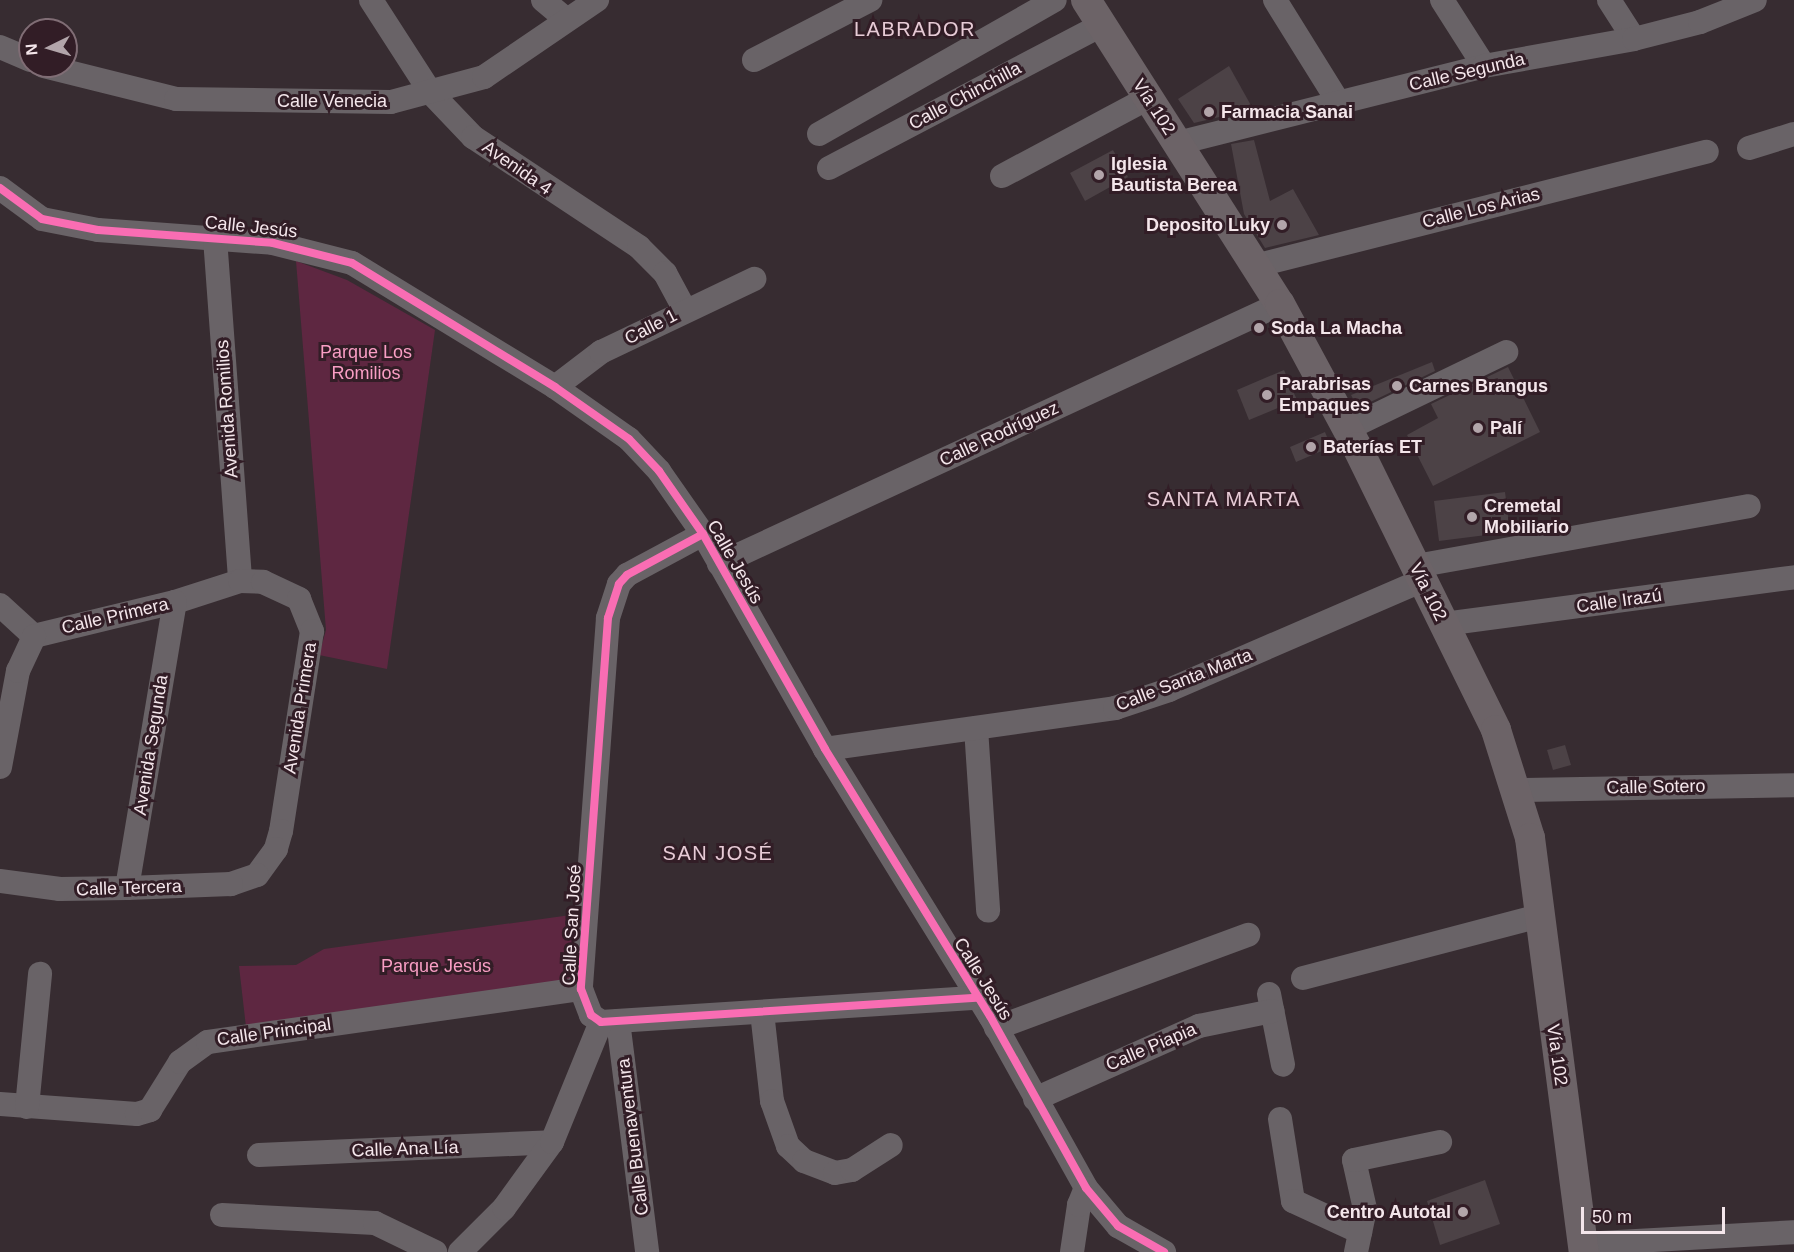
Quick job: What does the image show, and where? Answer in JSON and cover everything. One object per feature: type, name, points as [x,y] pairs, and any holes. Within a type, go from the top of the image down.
[{"type":"main road","name":"Vía 102","points":[[1093,12],[1280,304],[1347,429],[1496,730],[1518,790],[1530,838],[1583,1248]]},
{"type":"street","name":"Avenida 4","points":[[371,0],[430,93],[473,137],[639,248],[665,273],[685,310]]},
{"type":"street","points":[[543,0],[566,19]]},
{"type":"street","name":"Calle Venecia","points":[[78,74],[176,99],[391,102],[484,77],[597,0]]},
{"type":"street","points":[[754,60],[870,0]]},
{"type":"street","points":[[819,134],[1055,0]]},
{"type":"street","points":[[1275,0],[1339,103]]},
{"type":"street","points":[[1442,0],[1484,66]]},
{"type":"street","points":[[1609,0],[1634,39]]},
{"type":"street","name":"Calle Segunda","points":[[1178,143],[1484,66],[1634,39],[1700,22],[1755,0]]},
{"type":"street","name":"Calle Chinchilla","points":[[830,168],[1093,12]]},
{"type":"street","points":[[0,47],[18,55]]},
{"type":"street","points":[[1002,177],[1148,98]]},
{"type":"street","points":[[1749,148],[1794,134]]},
{"type":"street","name":"Calle Los Arias","points":[[1255,266],[1707,152]]},
{"type":"street","name":"Calle Jesús","points":[[0,188],[42,219],[98,230],[215,238],[311,249],[352,263],[555,387],[629,439],[659,471],[703,534],[825,749],[996,1028],[1086,1188],[1118,1226],[1164,1252]]},
{"type":"street","name":"Avenida Romilios","points":[[215,238],[240,581]]},
{"type":"street","name":"Calle 1","points":[[555,387],[601,352],[754,279]]},
{"type":"street","name":"Calle Rodríguez","points":[[719,564],[1280,304]]},
{"type":"street","points":[[1347,429],[1506,352]]},
{"type":"street","name":"Calle Santa Marta","points":[[825,749],[1115,708],[1158,694],[1419,573],[1749,506]]},
{"type":"street","name":"Calle San José","points":[[610,1022],[591,1015],[581,989],[612,600],[627,574],[703,534]]},
{"type":"street","name":"Calle Irazú","points":[[1444,624],[1794,577]]},
{"type":"street","name":"Calle Primera","points":[[34,636],[175,602],[240,581]]},
{"type":"street","name":"Avenida Primera","points":[[240,581],[285,589],[307,611],[312,631],[281,831],[276,849],[257,875]]},
{"type":"street","name":"Avenida Segunda","points":[[128,888],[175,602]]},
{"type":"street","points":[[0,605],[34,636],[18,671],[2,736],[0,767]]},
{"type":"street","points":[[976,728],[988,911]]},
{"type":"street","name":"Calle Sotero","points":[[1518,790],[1794,785]]},
{"type":"street","name":"Calle Tercera","points":[[0,881],[60,889],[128,888],[231,884],[257,875]]},
{"type":"street","points":[[1303,978],[1539,916]]},
{"type":"street","points":[[996,1028],[1248,935]]},
{"type":"street","points":[[27,1107],[40,974]]},
{"type":"street","name":"Calle Principal","points":[[0,1104],[137,1114],[150,1110],[180,1062],[208,1042],[581,989]]},
{"type":"street","points":[[460,1252],[504,1208],[552,1142],[610,1022],[976,998]]},
{"type":"street","name":"Calle Piapia","points":[[1035,1099],[1199,1026],[1271,1003],[1283,1065]]},
{"type":"street","points":[[762,1012],[772,1101],[788,1146],[812,1166],[836,1173],[852,1170],[891,1145]]},
{"type":"street","name":"Calle Buenaventura","points":[[610,1022],[647,1252]]},
{"type":"street","points":[[1280,1119],[1293,1201],[1358,1242],[1365,1209],[1354,1160],[1440,1142]]},
{"type":"street","name":"Calle Ana Lía","points":[[259,1155],[552,1142]]},
{"type":"street","points":[[1072,1252],[1079,1204],[1086,1188]]},
{"type":"street","points":[[222,1215],[375,1223],[435,1252]]},
{"type":"street","points":[[1583,1248],[1794,1232]]},
{"type":"green space","name":"Parque Los Romilios","points":[[296,261],[347,280],[435,330],[387,669],[319,655],[326,630]]},
{"type":"green space","name":"Parque Jesús","points":[[578,914],[572,979],[246,1027],[239,966],[296,965],[324,949]]},
{"type":"building","points":[[1229,66],[1253,109],[1194,123],[1178,99]]},
{"type":"building","points":[[1254,140],[1270,201],[1293,189],[1319,235],[1265,248],[1244,214],[1231,144]]},
{"type":"building","name":"Iglesia Bautista Berea","points":[[1113,150],[1128,177],[1085,201],[1070,173]]},
{"type":"building","name":"Carnes Brangus","points":[[1432,362],[1435,371],[1358,408],[1351,395]]},
{"type":"building","name":"Palí","points":[[1508,367],[1540,432],[1433,486],[1407,435],[1438,418],[1431,404]]},
{"type":"building","name":"Parabrisas Empaques","points":[[1284,370],[1297,400],[1249,420],[1237,390]]},
{"type":"building","name":"Baterías ET","points":[[1325,432],[1331,447],[1296,462],[1290,447]]},
{"type":"building","name":"Cremetal Mobiliario","points":[[1505,492],[1510,532],[1439,541],[1434,501]]},
{"type":"building","points":[[1565,745],[1571,765],[1553,770],[1547,750]]},
{"type":"building","name":"Centro Autotal","points":[[1485,1180],[1500,1224],[1440,1245],[1427,1201]]},
{"type":"cycle path","points":[[0,188],[42,219],[98,230],[273,243],[352,263],[555,387],[629,439],[659,471],[703,534],[825,749],[990,1016],[1086,1188],[1118,1226],[1164,1252]]},
{"type":"cycle path","points":[[703,534],[627,575],[619,584],[608,618],[581,989],[591,1015],[601,1022],[976,998]]},
{"type":"place","name":"Farmacia Sanai","points":[[1209,112]]},
{"type":"place","name":"Iglesia Bautista Berea","points":[[1099,175]]},
{"type":"place","name":"Deposito Luky","points":[[1282,225]]},
{"type":"place","name":"Soda La Macha","points":[[1259,328]]},
{"type":"place","name":"Carnes Brangus","points":[[1397,386]]},
{"type":"place","name":"Parabrisas Empaques","points":[[1267,395]]},
{"type":"place","name":"Palí","points":[[1478,428]]},
{"type":"place","name":"Baterías ET","points":[[1311,447]]},
{"type":"place","name":"Cremetal Mobiliario","points":[[1472,517]]},
{"type":"place","name":"Centro Autotal","points":[[1463,1212]]},
{"type":"district","name":"LABRADOR","points":[[915,29]]},
{"type":"district","name":"SANTA MARTA","points":[[1224,499]]},
{"type":"district","name":"SAN JOSÉ","points":[[718,853]]}]
